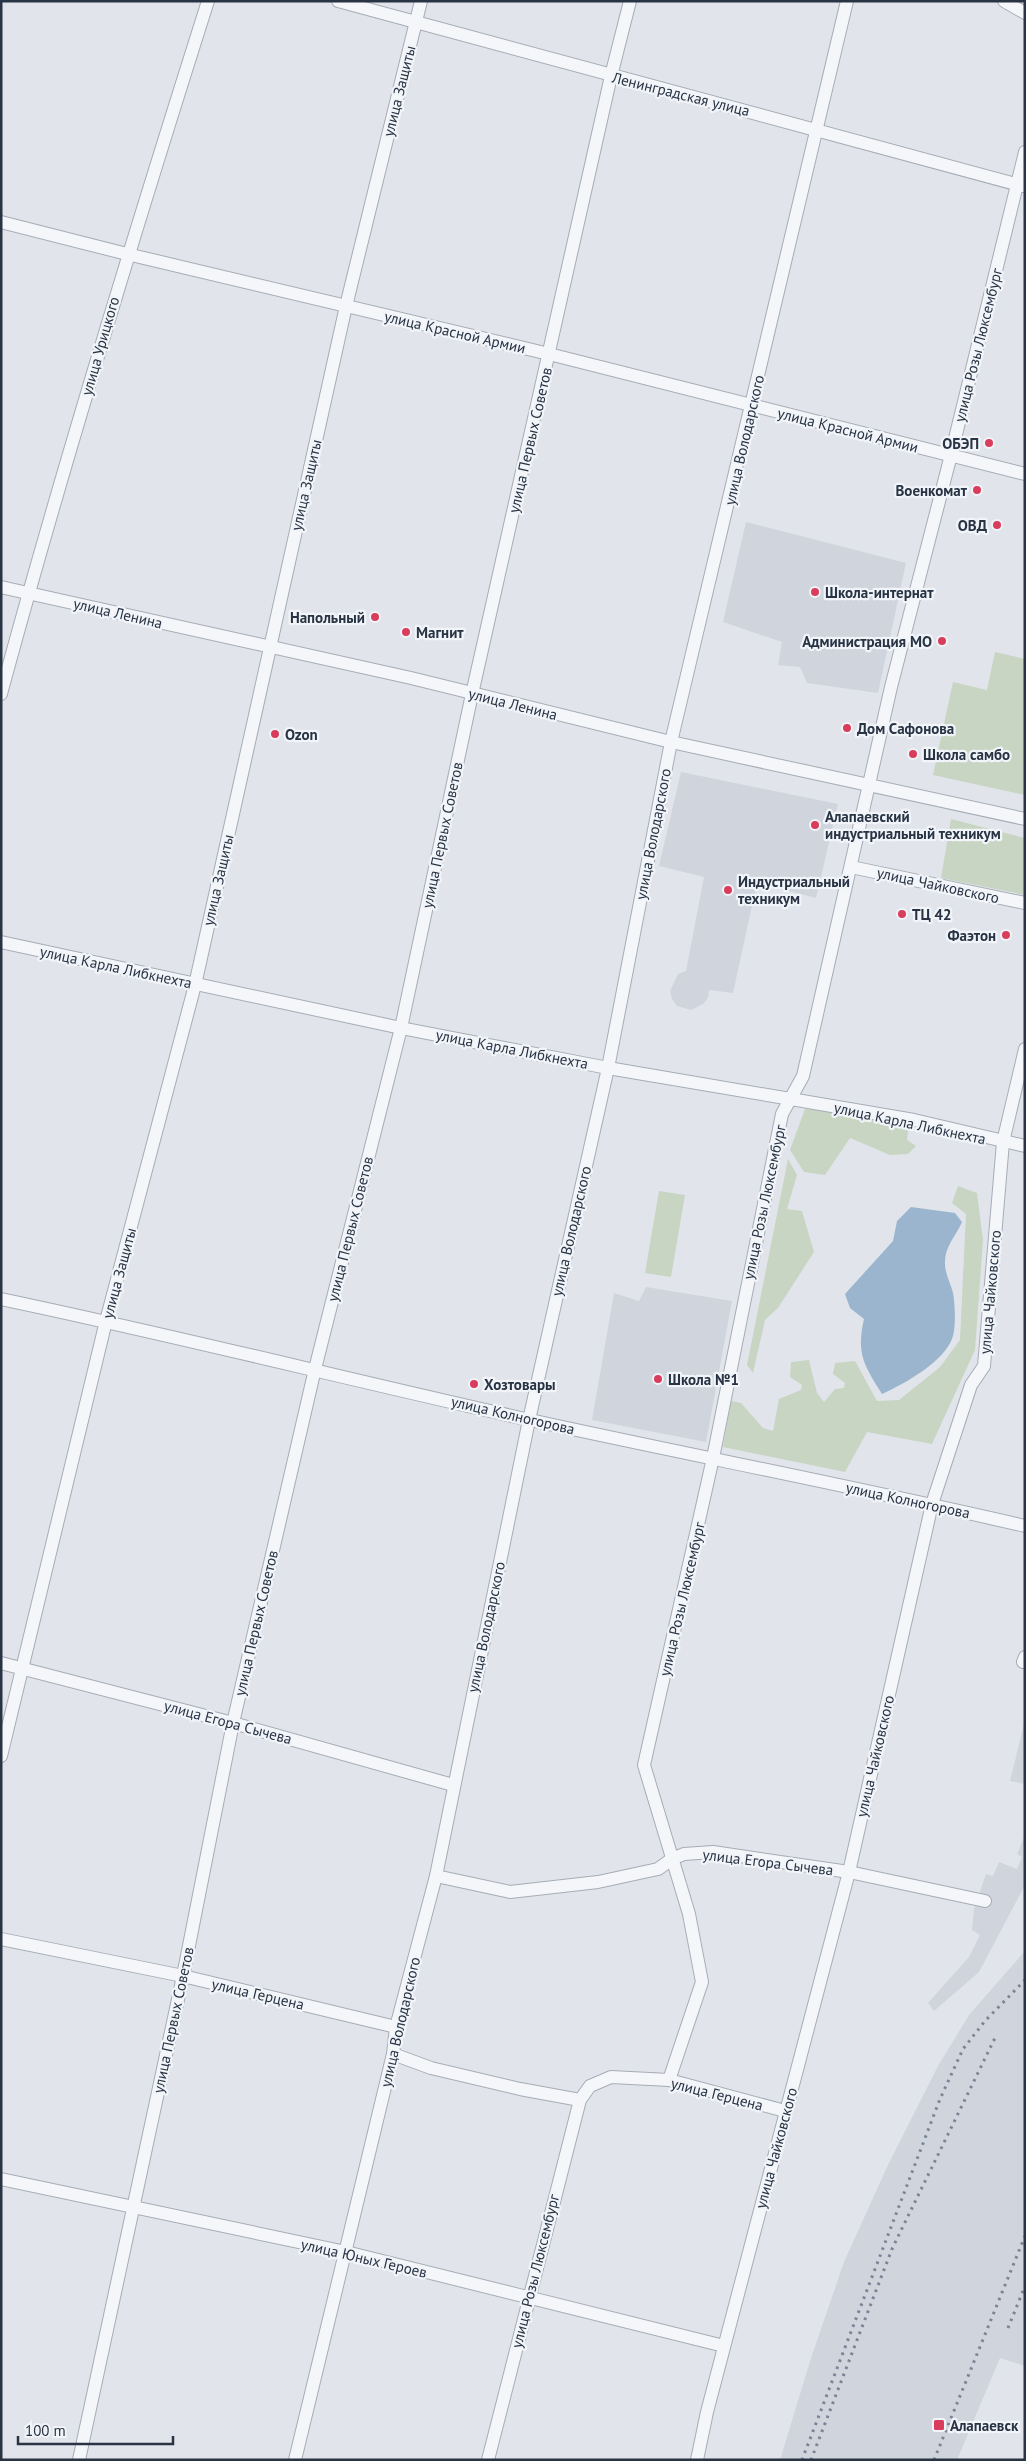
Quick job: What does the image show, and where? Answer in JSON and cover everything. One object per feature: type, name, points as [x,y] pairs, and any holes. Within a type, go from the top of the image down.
[{"type":"street","name":"улица Урицкого","points":[[1,694],[28,593],[127,254],[208,1]]},
{"type":"street","name":"Ленинградская улица","points":[[338,1],[611,76],[816,128],[1021,185]]},
{"type":"street","name":"улица Защиты","points":[[1,1756],[106,1321],[195,984],[346,306],[421,1]]},
{"type":"street","name":"улица Первых Советов","points":[[79,2460],[183,1976],[233,1723],[315,1369],[401,1028],[472,694],[611,76],[630,1]]},
{"type":"street","name":"улица Володарского","points":[[295,2460],[393,2054],[396,2027],[436,1876],[453,1785],[529,1420],[608,1068],[671,742],[847,1]]},
{"type":"street","points":[[1004,1],[1025,13]]},
{"type":"street","name":"улица Розы Люксембург","points":[[669,2080],[702,1982],[689,1914],[644,1766],[713,1458],[782,1114],[803,1076],[918,576],[1021,185],[1025,152]]},
{"type":"street","name":"улица Красной Армии","points":[[1,222],[127,254],[549,354],[752,407],[1025,474]]},
{"type":"street","name":"улица Ленина","points":[[1,587],[411,678],[671,742],[1025,819]]},
{"type":"street","name":"улица Чайковского","points":[[851,867],[1025,903]]},
{"type":"street","name":"улица Карла Либкнехта","points":[[1,942],[401,1028],[608,1068],[914,1120],[1025,1146]]},
{"type":"street","name":"улица Чайковского","points":[[697,2460],[724,2346],[785,2111],[850,1872],[932,1504],[971,1385],[984,1366],[1003,1142],[1025,1049]]},
{"type":"street","name":"улица Колногорова","points":[[1,1299],[106,1321],[529,1420],[932,1504],[1025,1526]]},
{"type":"street","name":"улица Егора Сычева","points":[[1,1663],[233,1723],[453,1785]]},
{"type":"street","name":"улица Егора Сычева","points":[[436,1876],[510,1892],[598,1882],[658,1869],[672,1859],[684,1854],[712,1852],[850,1872],[984,1901]]},
{"type":"street","name":"улица Герцена","points":[[1,1939],[183,1976],[396,2027]]},
{"type":"street","points":[[393,2054],[431,2068],[520,2089],[580,2100]]},
{"type":"street","name":"улица Герцена","points":[[590,2086],[611,2077],[669,2080],[785,2111]]},
{"type":"street","name":"улица Розы Люксембург","points":[[488,2460],[580,2100],[590,2086]]},
{"type":"street","name":"улица Юных Героев","points":[[1,2179],[346,2252],[724,2346]]},
{"type":"shaded area","name":"Школа-интернат","points":[[746,522],[906,563],[878,693],[807,683],[800,667],[778,665],[782,642],[723,622]]},
{"type":"shaded area","name":"Индустриальный техникум","points":[[681,772],[838,804],[816,898],[757,883],[733,993],[709,990],[708,998],[703,1004],[691,1010],[677,1006],[672,999],[670,991],[678,974],[686,971],[704,877],[659,866]]},
{"type":"shaded area","name":"Школа №1","points":[[646,1287],[732,1301],[706,1442],[592,1420],[614,1293],[639,1301]]},
{"type":"shaded area","points":[[1025,1720],[1025,1784],[1010,1781]]},
{"type":"shaded area","points":[[1025,1835],[1025,1885],[979,1972],[934,2011],[928,2003],[969,1957],[980,1935],[972,1930],[974,1909],[986,1874],[993,1876],[999,1862],[1017,1869],[1022,1857],[1017,1854]]},
{"type":"shaded area","points":[[1025,1951],[1025,2366],[1000,2358],[957,2460],[780,2460],[811,2358],[844,2262],[887,2167],[938,2066],[969,2015]]},
{"type":"green space","points":[[995,652],[1025,659],[1025,795],[933,775],[953,682],[987,690]]},
{"type":"green space","points":[[951,819],[1025,838],[1025,895],[941,878]]},
{"type":"green space","points":[[805,1109],[846,1112],[909,1124],[907,1140],[916,1146],[908,1154],[890,1155],[850,1138],[825,1175],[804,1172],[790,1150]]},
{"type":"green space","points":[[788,1159],[797,1175],[787,1209],[802,1211],[814,1252],[778,1308],[765,1320],[753,1373],[747,1365]]},
{"type":"green space","points":[[958,1186],[977,1193],[983,1240],[975,1350],[932,1444],[867,1432],[845,1472],[723,1447],[731,1401],[741,1403],[763,1428],[773,1431],[779,1399],[801,1390],[802,1385],[790,1377],[791,1362],[809,1360],[817,1393],[824,1402],[835,1389],[844,1388],[845,1383],[833,1374],[835,1363],[855,1361],[877,1401],[899,1400],[940,1367],[960,1340],[966,1214],[952,1203]]},
{"type":"green space","points":[[659,1191],[685,1195],[671,1277],[645,1273]]},
{"type":"water","points":[[911,1207],[955,1213],[962,1222],[948,1247],[945,1258],[946,1271],[954,1298],[954,1331],[949,1345],[933,1363],[912,1378],[882,1394],[863,1359],[861,1341],[864,1319],[850,1308],[845,1294],[893,1241],[897,1221]]},
{"type":"railway","points":[[802,2460],[940,2099],[963,2049],[985,2021],[1025,1980]]},
{"type":"railway","points":[[811,2460],[892,2249],[995,2038]]},
{"type":"railway","points":[[934,2460],[1025,2236]]},
{"type":"railway","points":[[1008,2328],[1025,2286]]},
{"type":"place","name":"ОБЭП","points":[[989,443]]},
{"type":"place","name":"Военкомат","points":[[977,490]]},
{"type":"place","name":"ОВД","points":[[997,525]]},
{"type":"place","name":"Школа-интернат","points":[[815,592]]},
{"type":"place","name":"Напольный","points":[[375,617]]},
{"type":"place","name":"Магнит","points":[[406,632]]},
{"type":"place","name":"Администрация МО","points":[[942,641]]},
{"type":"place","name":"Дом Сафонова","points":[[847,728]]},
{"type":"place","name":"Ozon","points":[[275,734]]},
{"type":"place","name":"Школа самбо","points":[[913,754]]},
{"type":"place","name":"Алапаевский индустриальный техникум","points":[[815,825]]},
{"type":"place","name":"Индустриальный техникум","points":[[728,890]]},
{"type":"place","name":"ТЦ 42","points":[[902,914]]},
{"type":"place","name":"Фаэтон","points":[[1006,935]]},
{"type":"place","name":"Школа №1","points":[[658,1379]]},
{"type":"place","name":"Хозтовары","points":[[474,1384]]},
{"type":"place","name":"Алапаевск","points":[[939,2425]]}]
